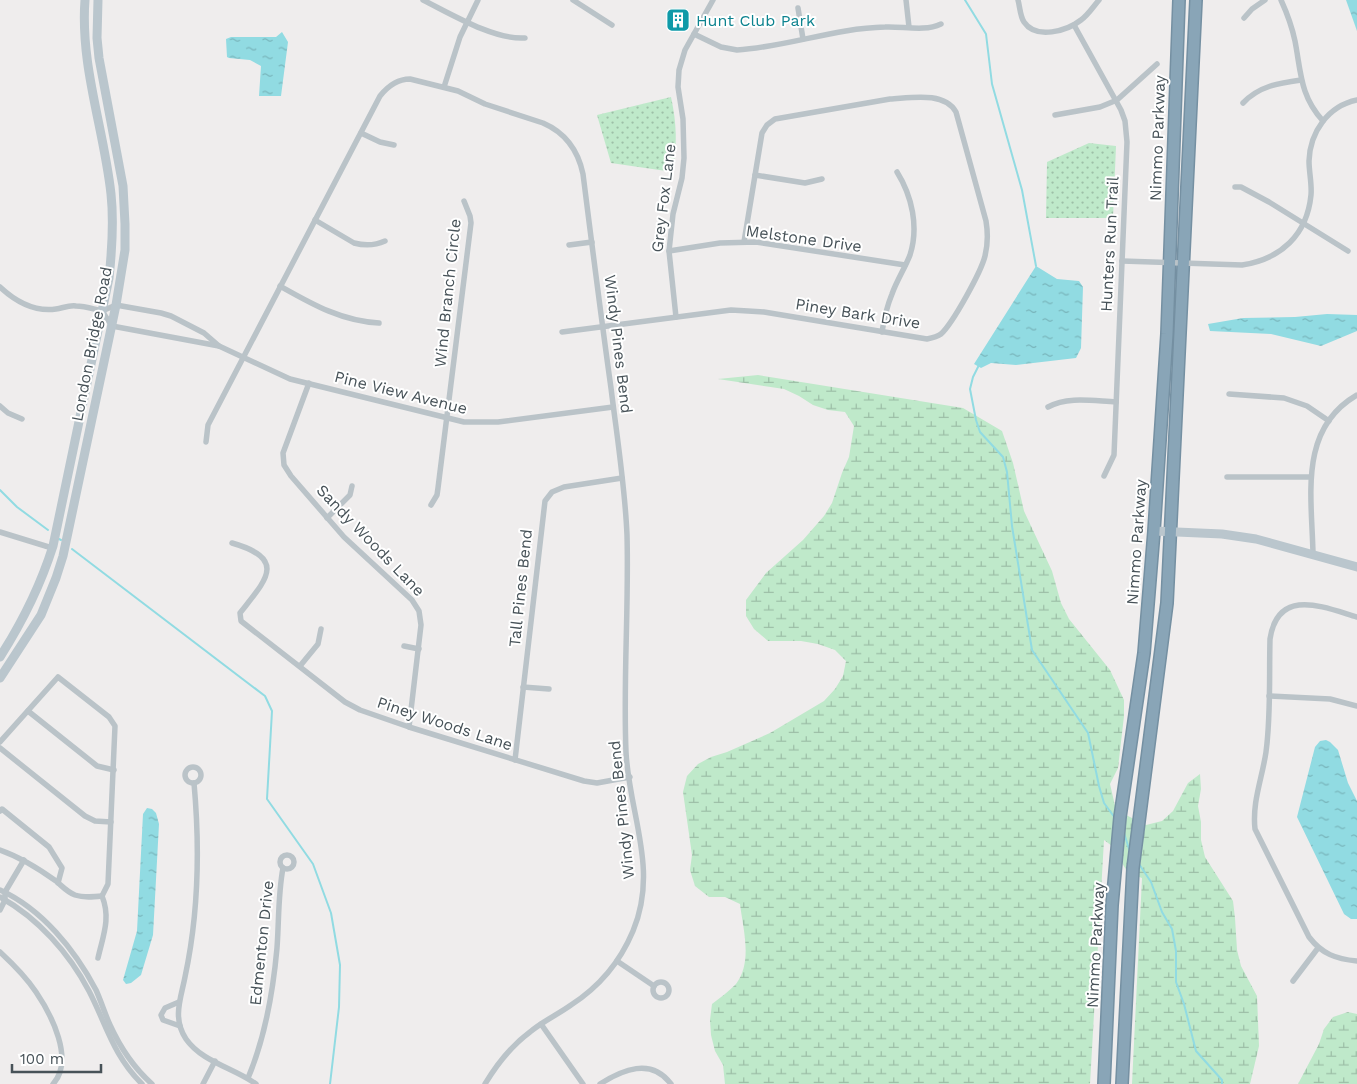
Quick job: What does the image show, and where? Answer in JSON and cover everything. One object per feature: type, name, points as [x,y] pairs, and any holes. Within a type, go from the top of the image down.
[{"type":"highway","name":"Nimmo Parkway","points":[[1104,1084],[1112,904],[1120,817],[1144,653],[1154,532],[1166,334],[1179,0]]},
{"type":"highway","name":"Nimmo Parkway","points":[[1122,1084],[1136,835],[1167,603],[1196,0]]},
{"type":"main road","name":"London Bridge Road","points":[[0,658],[36,595],[52,548],[112,257],[113,216],[111,192],[88,68],[84,23],[86,0]]},
{"type":"main road","name":"London Bridge Road","points":[[0,678],[40,615],[56,578],[65,546],[112,326],[124,250],[124,203],[121,173],[99,58],[97,38],[98,0]]},
{"type":"main road","points":[[1154,532],[1240,536],[1276,543],[1357,567]]},
{"type":"street","points":[[423,0],[466,22],[502,36],[525,38]]},
{"type":"street","points":[[444,88],[454,53],[466,22],[478,0]]},
{"type":"street","points":[[573,0],[612,24]]},
{"type":"street","name":"Grey Fox Lane","points":[[676,317],[669,251],[673,214],[684,158],[684,134],[678,76],[681,60],[713,0]]},
{"type":"street","points":[[906,0],[909,27]]},
{"type":"street","points":[[1018,0],[1022,20],[1028,27],[1048,32],[1074,25],[1087,15],[1099,0]]},
{"type":"street","points":[[1244,18],[1252,9],[1265,0]]},
{"type":"street","points":[[1281,0],[1291,26],[1301,80],[1310,104],[1323,121]]},
{"type":"street","points":[[798,8],[804,39]]},
{"type":"street","points":[[694,34],[721,48],[737,50],[870,28],[932,28],[941,24]]},
{"type":"street","name":"Hunters Run Trail","points":[[1074,25],[1117,100],[1125,121],[1128,142],[1114,455],[1104,476]]},
{"type":"street","points":[[1054,115],[1100,107],[1117,100],[1157,64]]},
{"type":"street","name":"Windy Pines Bend","points":[[206,442],[208,426],[242,357],[380,96],[389,86],[402,79],[410,79],[464,93],[485,104],[543,123],[552,127],[566,138],[578,154],[581,164],[622,478],[627,534],[626,743],[642,846],[644,882],[634,928],[617,961],[589,992],[531,1030],[510,1050],[486,1084]]},
{"type":"street","points":[[1243,103],[1254,92],[1266,87],[1301,80]]},
{"type":"street","name":"Piney Bark Drive","points":[[562,332],[731,310],[756,311],[927,339],[938,336],[944,332],[985,258],[988,240],[986,221],[954,107],[941,99],[890,99],[779,117],[770,122],[764,130],[744,242]]},
{"type":"street","points":[[1122,261],[1235,265],[1271,257],[1287,246],[1294,238],[1307,213],[1311,192],[1309,172],[1311,147],[1317,130],[1323,121],[1337,108],[1357,100]]},
{"type":"street","points":[[361,133],[380,142],[394,145]]},
{"type":"street","points":[[882,332],[891,296],[912,246],[913,220],[909,197],[897,172]]},
{"type":"street","points":[[755,175],[805,183],[822,179]]},
{"type":"street","points":[[1235,187],[1241,187],[1348,251]]},
{"type":"street","name":"Wind Branch Circle","points":[[431,505],[437,495],[438,488],[470,223],[470,216],[464,201]]},
{"type":"street","points":[[315,220],[354,243],[376,245],[385,241]]},
{"type":"street","points":[[569,245],[592,242]]},
{"type":"street","name":"Melstone Drive","points":[[669,251],[714,244],[756,242],[905,265]]},
{"type":"street","points":[[280,286],[338,316],[379,323]]},
{"type":"street","points":[[0,287],[12,298],[30,306],[52,309],[80,306],[102,311],[116,305]]},
{"type":"street","name":"Pine View Avenue","points":[[116,305],[171,316],[204,333],[219,346]]},
{"type":"street","points":[[102,311],[112,326]]},
{"type":"street","name":"Pine View Avenue","points":[[112,326],[219,346],[277,374],[464,422],[498,422],[613,406]]},
{"type":"street","name":"Sandy Woods Lane","points":[[309,383],[284,449],[283,459],[286,471],[327,518],[415,604],[421,618],[421,625],[409,727]]},
{"type":"street","points":[[1230,394],[1284,398],[1307,406],[1329,421]]},
{"type":"street","points":[[1313,554],[1311,477],[1315,450],[1329,421],[1344,404],[1357,395]]},
{"type":"street","points":[[1048,406],[1055,402],[1068,400],[1116,402]]},
{"type":"street","points":[[0,406],[8,413],[22,419]]},
{"type":"street","points":[[1226,476],[1311,477]]},
{"type":"street","name":"Tall Pines Bend","points":[[515,760],[545,501],[552,492],[564,487],[622,478]]},
{"type":"street","points":[[327,518],[350,495],[352,486]]},
{"type":"street","points":[[0,532],[52,548]]},
{"type":"street","name":"Piney Woods Lane","points":[[232,542],[256,551],[265,560],[267,565],[264,582],[240,616],[241,621],[345,702],[373,715],[409,727],[590,782],[630,777]]},
{"type":"street","points":[[1357,617],[1307,604],[1291,607],[1281,614],[1273,624],[1270,639],[1266,753],[1254,807],[1255,829],[1309,937],[1318,948],[1332,957],[1357,961]]},
{"type":"street","points":[[300,666],[318,644],[321,629]]},
{"type":"street","points":[[404,646],[419,649]]},
{"type":"street","points":[[0,742],[58,677],[109,717],[116,726],[108,884],[102,896]]},
{"type":"street","points":[[523,687],[549,689]]},
{"type":"street","points":[[1269,696],[1330,699],[1357,706]]},
{"type":"street","points":[[28,711],[97,766],[114,770]]},
{"type":"street","points":[[0,748],[85,816],[95,821],[111,822]]},
{"type":"street","points":[[194,783],[198,835],[197,893],[191,946],[179,1002],[180,1026],[190,1044],[215,1061],[256,1084]]},
{"type":"street","points":[[1,809],[49,847],[55,854],[62,868],[58,883]]},
{"type":"street","points":[[0,850],[24,860],[58,883],[65,890],[84,897],[102,896]]},
{"type":"street","points":[[0,910],[3,891],[24,860]]},
{"type":"street","name":"Edmenton Drive","points":[[248,1078],[262,1032],[274,978],[280,914],[280,882],[284,868]]},
{"type":"street","points":[[3,891],[35,913],[70,950],[96,990],[120,1044],[134,1064],[152,1084]]},
{"type":"street","points":[[98,958],[106,926],[107,907],[102,896]]},
{"type":"street","points":[[2,899],[39,925],[68,958],[89,992],[116,1052],[142,1084]]},
{"type":"street","points":[[1293,980],[1318,948]]},
{"type":"street","points":[[0,952],[36,991],[51,1019],[63,1058],[61,1070],[53,1084]]},
{"type":"street","points":[[617,961],[654,986]]},
{"type":"street","points":[[179,1002],[165,1008],[161,1015],[163,1020],[180,1026]]},
{"type":"street","points":[[541,1024],[583,1084]]},
{"type":"street","points":[[203,1084],[215,1061]]},
{"type":"street","points":[[600,1084],[619,1072],[635,1068],[652,1070],[664,1076],[670,1083],[675,1077]]},
{"type":"green space","points":[[671,97],[676,134],[673,172],[611,163],[597,115]]},
{"type":"green space","points":[[1089,143],[1116,146],[1113,218],[1046,218],[1047,162]]},
{"type":"green space","points":[[758,375],[963,408],[1002,431],[1013,463],[1024,511],[1052,571],[1061,603],[1069,619],[1110,670],[1124,700],[1118,768],[1110,784],[1116,810],[1146,825],[1162,821],[1173,811],[1188,783],[1200,774],[1201,789],[1198,806],[1201,822],[1201,840],[1205,857],[1233,901],[1237,950],[1241,966],[1257,996],[1259,1046],[1250,1084],[1132,1084],[1142,878],[1128,873],[1112,846],[1104,840],[1090,1084],[725,1084],[723,1065],[715,1051],[711,1035],[712,1004],[736,984],[741,975],[746,956],[745,934],[740,904],[725,897],[709,897],[695,886],[690,870],[692,855],[683,792],[687,776],[698,764],[770,733],[824,701],[843,676],[846,661],[835,650],[818,644],[801,641],[768,641],[754,629],[746,616],[746,600],[766,573],[803,540],[824,516],[832,503],[849,457],[854,426],[845,412],[828,410],[813,405],[784,389],[718,379]]},
{"type":"green space","points":[[1348,1012],[1357,1014],[1357,1084],[1298,1084],[1319,1044],[1324,1029],[1333,1017]]},
{"type":"water","points":[[1346,0],[1357,0],[1357,31]]},
{"type":"water","points":[[282,32],[288,42],[281,96],[259,96],[261,66],[250,60],[227,57],[226,39],[231,37],[276,37]]},
{"type":"water","points":[[1036,266],[1057,279],[1079,281],[1083,287],[1081,348],[1076,358],[1016,365],[991,363],[981,368],[974,364]]},
{"type":"water","points":[[1327,314],[1357,315],[1357,331],[1321,346],[1271,334],[1210,331],[1208,324],[1243,318]]},
{"type":"water","points":[[1326,740],[1338,750],[1348,783],[1357,801],[1357,919],[1351,919],[1344,914],[1297,817],[1315,747],[1320,741]]},
{"type":"water","points":[[147,808],[152,809],[156,813],[159,824],[153,935],[141,975],[131,983],[126,984],[123,980],[137,931],[143,814]]},
{"type":"waterway","points":[[965,0],[986,34],[992,84],[1022,190],[1036,266]]},
{"type":"waterway","points":[[979,365],[970,389],[980,432],[1003,457],[1007,472],[1012,526],[1032,650],[1088,733],[1104,803],[1115,818]]},
{"type":"waterway","points":[[0,490],[17,507],[48,530]]},
{"type":"waterway","points":[[72,549],[265,696],[272,711],[267,799],[313,864],[331,913],[340,965],[339,1007],[330,1084]]},
{"type":"waterway","points":[[1124,833],[1130,852]]},
{"type":"waterway","points":[[1139,864],[1151,882],[1162,912],[1172,929],[1176,951],[1176,982],[1184,1004],[1196,1051],[1222,1080],[1222,1084]]},
{"type":"place","name":"Hunt Club Park","points":[[678,20]]}]
